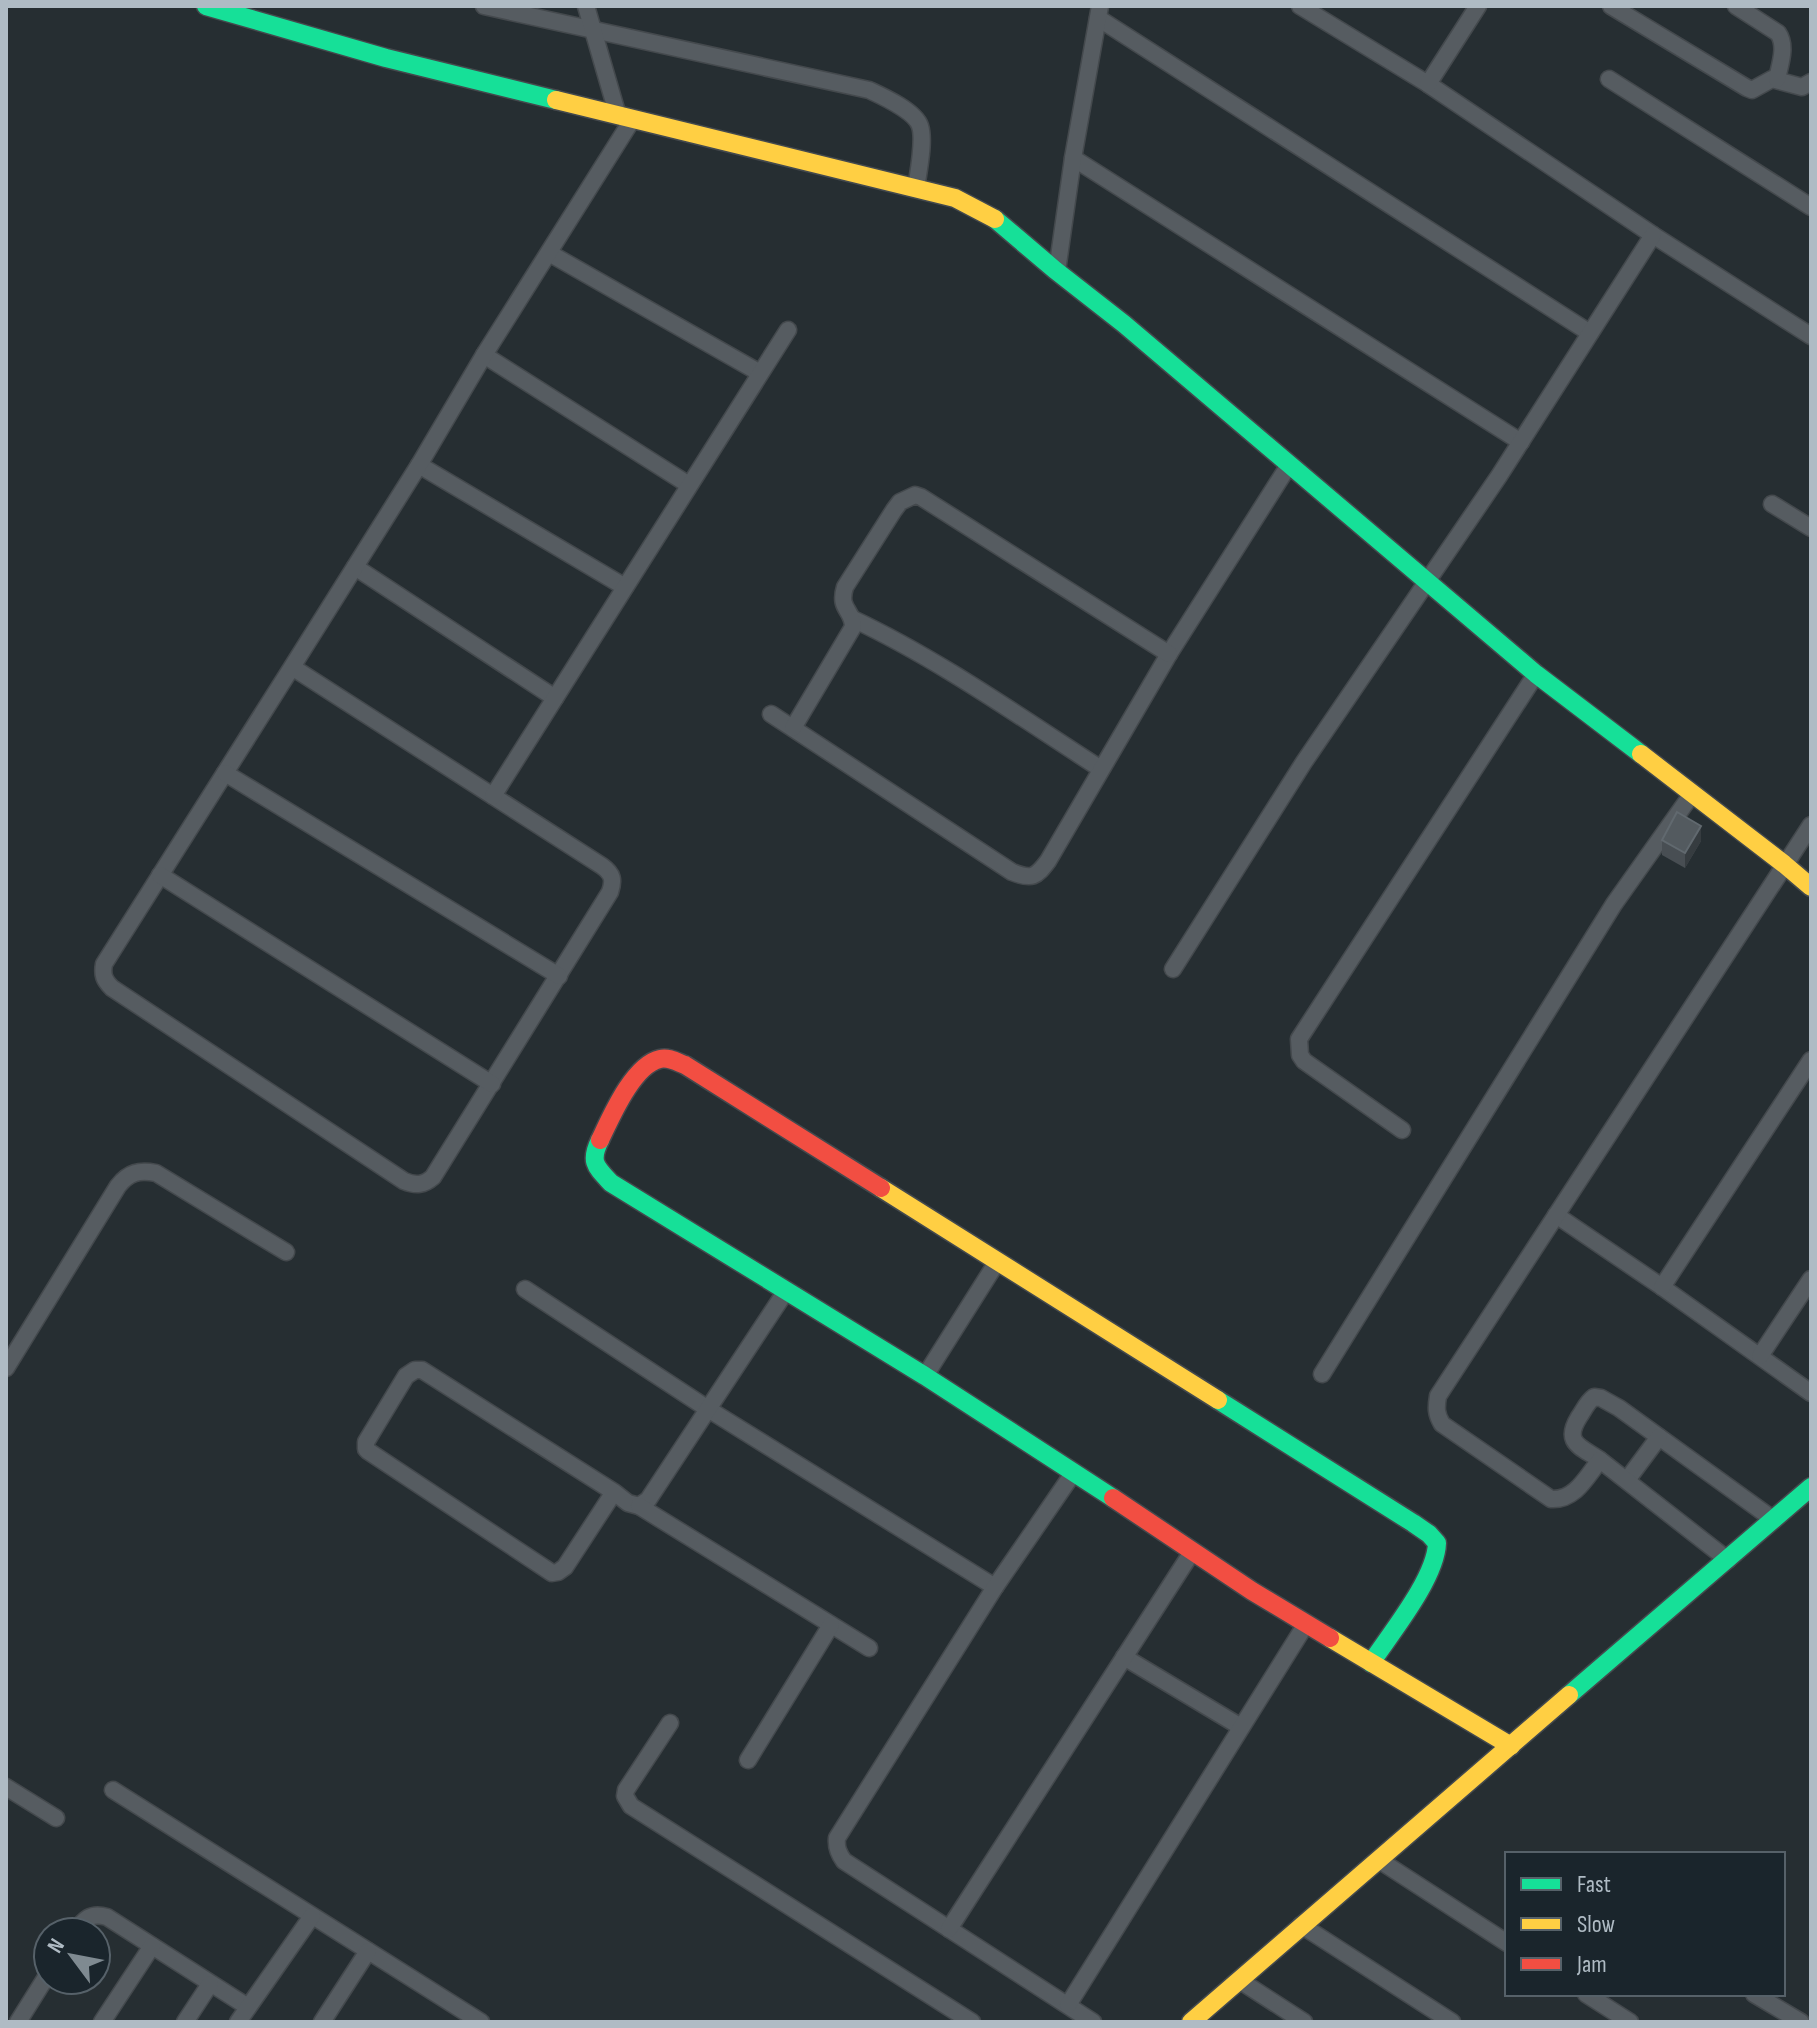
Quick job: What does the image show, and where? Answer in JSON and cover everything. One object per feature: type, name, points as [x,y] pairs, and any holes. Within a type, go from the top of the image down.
[{"type":"street","points":[[206,6],[386,58],[955,198],[982,211],[1135,334],[1536,674],[1811,887]]},
{"type":"street","points":[[484,6],[869,90],[915,118],[920,126],[922,135],[916,189]]},
{"type":"street","points":[[292,667],[610,871],[614,880],[610,892],[559,976],[433,1177],[419,1185],[404,1181],[112,988],[102,973],[104,964],[549,253],[625,118],[586,6]]},
{"type":"street","points":[[1300,6],[1428,84],[1653,235],[1811,336]]},
{"type":"street","points":[[1428,84],[1478,6]]},
{"type":"street","points":[[1611,6],[1752,90],[1772,79],[1802,87],[1811,82]]},
{"type":"street","points":[[1736,6],[1778,33],[1782,39],[1777,79]]},
{"type":"street","points":[[1057,271],[1099,12],[1590,333]]},
{"type":"street","points":[[1609,79],[1811,207]]},
{"type":"street","points":[[1073,158],[1521,442]]},
{"type":"street","points":[[1173,969],[1304,762],[1521,442],[1653,235]]},
{"type":"street","points":[[549,253],[760,373]]},
{"type":"street","points":[[493,796],[788,330]]},
{"type":"street","points":[[484,355],[689,485]]},
{"type":"street","points":[[419,465],[625,587]]},
{"type":"street","points":[[771,714],[1012,872],[1031,877],[1041,872],[1169,654],[1289,465]]},
{"type":"street","points":[[793,728],[853,627],[853,619],[843,601],[845,587],[900,502],[915,495],[1169,654]]},
{"type":"street","points":[[1772,504],[1811,528]]},
{"type":"street","points":[[355,567],[555,698]]},
{"type":"street","points":[[853,619],[920,654],[1101,769]]},
{"type":"street","points":[[1402,1130],[1304,1061],[1300,1055],[1299,1039],[1536,674]]},
{"type":"street","points":[[225,773],[559,976]]},
{"type":"street","points":[[1322,1374],[1614,904],[1692,794]]},
{"type":"street","points":[[1600,1460],[1577,1490],[1564,1498],[1551,1499],[1442,1424],[1436,1414],[1438,1396],[1811,825]]},
{"type":"street","points":[[160,875],[492,1084]]},
{"type":"street","points":[[1371,1663],[1430,1573],[1438,1553],[1438,1545],[1433,1538],[685,1065],[671,1059],[657,1059],[636,1077],[594,1153],[595,1166],[611,1183],[925,1376],[1306,1624],[1371,1663],[1511,1746]]},
{"type":"street","points":[[1662,1287],[1811,1060]]},
{"type":"street","points":[[6,1368],[118,1186],[132,1173],[156,1173],[286,1252]]},
{"type":"street","points":[[1556,1215],[1811,1393]]},
{"type":"street","points":[[925,1376],[997,1262]]},
{"type":"street","points":[[1760,1356],[1811,1279]]},
{"type":"street","points":[[525,1289],[708,1409],[995,1587]]},
{"type":"street","points":[[639,1506],[648,1500],[786,1291]]},
{"type":"street","points":[[614,1492],[565,1567],[552,1573],[368,1451],[366,1442],[406,1376],[415,1370],[422,1370],[614,1492],[628,1503],[639,1506],[869,1648]]},
{"type":"street","points":[[1728,1560],[1576,1443],[1571,1435],[1572,1429],[1589,1401],[1594,1397],[1601,1398],[1619,1408],[1774,1520]]},
{"type":"street","points":[[1627,1480],[1659,1437]]},
{"type":"street","points":[[1074,1472],[995,1587],[837,1838],[836,1845],[844,1861],[1093,2022]]},
{"type":"street","points":[[1191,2022],[1811,1487]]},
{"type":"street","points":[[949,1929],[1192,1552]]},
{"type":"street","points":[[1068,2005],[1306,1624]]},
{"type":"street","points":[[748,1760],[831,1625]]},
{"type":"street","points":[[1124,1657],[1241,1727]]},
{"type":"street","points":[[670,1723],[626,1790],[625,1796],[631,1806],[972,2022]]},
{"type":"street","points":[[6,1787],[56,1818]]},
{"type":"street","points":[[113,1790],[368,1951],[455,2015],[481,2022]]},
{"type":"street","points":[[1379,1860],[1505,1942]]},
{"type":"street","points":[[238,2022],[312,1916]]},
{"type":"street","points":[[112,1920],[248,2007]]},
{"type":"street","points":[[1301,1925],[1452,2022]]},
{"type":"street","points":[[102,2022],[152,1946]]},
{"type":"street","points":[[322,2022],[368,1951]]},
{"type":"street","points":[[1239,1980],[1304,2022]]},
{"type":"street","points":[[185,2022],[210,1984]]},
{"type":"street","points":[[18,2022],[34,1996]]},
{"type":"street","points":[[1589,1996],[1630,2022]]},
{"type":"street","points":[[1757,1996],[1801,2022]]},
{"type":"building","points":[[1677,812],[1701,826],[1685,853],[1662,840]]},
{"type":"traffic: fast","points":[[206,6],[386,58],[556,100]]},
{"type":"traffic: fast","points":[[995,219],[1124,324],[1536,674],[1641,754]]},
{"type":"traffic: fast","points":[[600,1140],[595,1154],[596,1164],[611,1183],[925,1376],[1113,1498]]},
{"type":"traffic: fast","points":[[1218,1400],[1413,1523],[1437,1543],[1435,1557],[1421,1588],[1371,1663]]},
{"type":"traffic: fast","points":[[1569,1695],[1811,1487]]},
{"type":"traffic: slow","points":[[556,100],[955,198],[995,219]]},
{"type":"traffic: slow","points":[[1641,754],[1811,887]]},
{"type":"traffic: slow","points":[[881,1188],[1218,1400]]},
{"type":"traffic: slow","points":[[1330,1638],[1511,1746]]},
{"type":"traffic: slow","points":[[1191,2022],[1569,1695]]},
{"type":"traffic: jam","points":[[600,1140],[617,1106],[641,1071],[660,1059],[673,1060],[881,1188]]},
{"type":"traffic: jam","points":[[1113,1498],[1252,1591],[1330,1638]]}]
